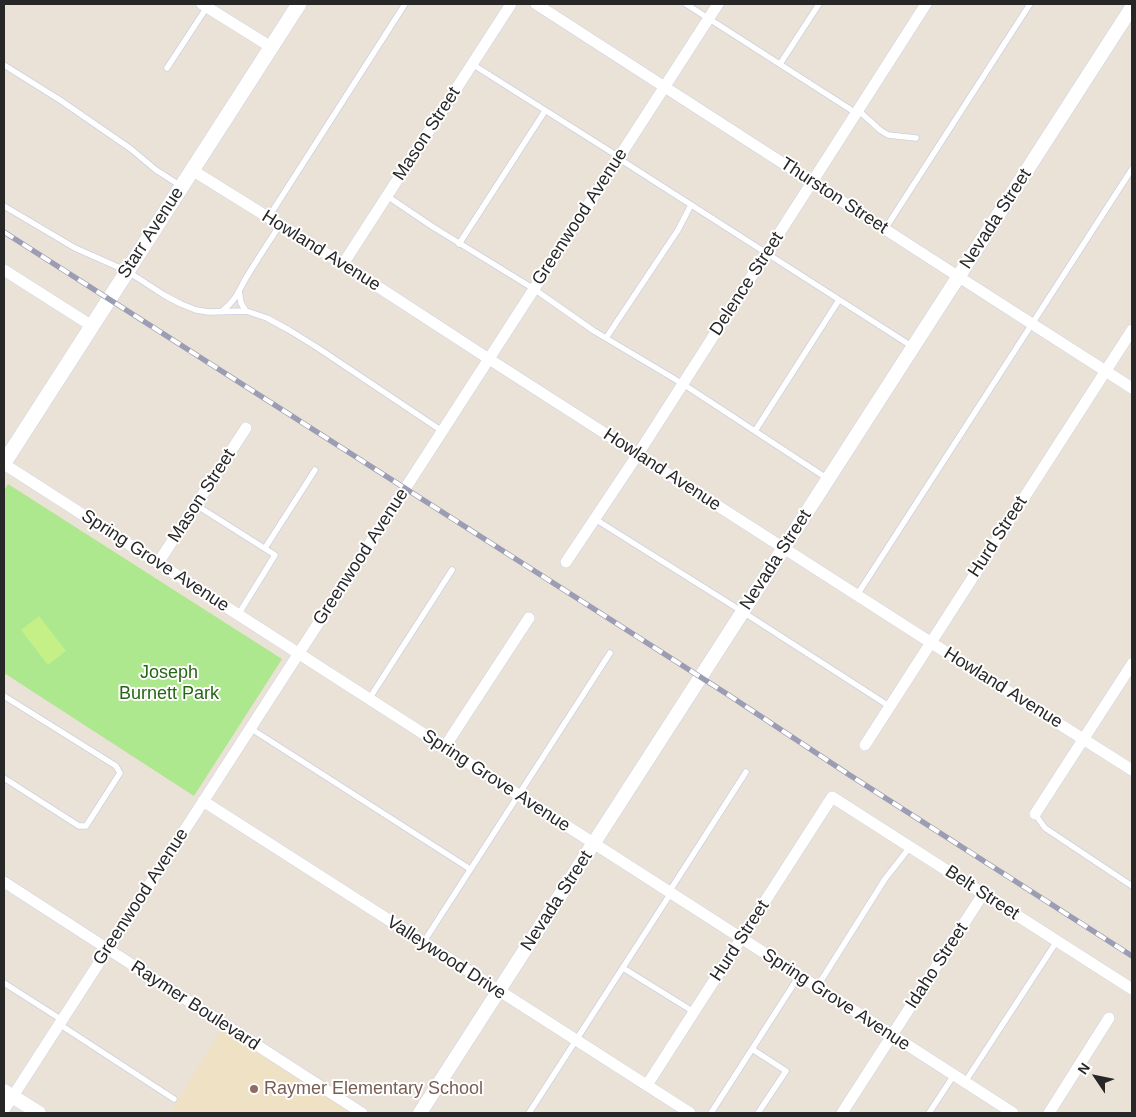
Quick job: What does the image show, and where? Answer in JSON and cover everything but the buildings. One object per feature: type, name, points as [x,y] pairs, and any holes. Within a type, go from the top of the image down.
[{"type":"main road","name":"Starr Avenue","points":[[4,463],[299,4]]},
{"type":"street","name":"Mason Street","points":[[343,264],[512,4]]},
{"type":"street","name":"Thurston Street","points":[[536,4],[1132,388]]},
{"type":"street","name":"Greenwood Avenue","points":[[4,1110],[8,1093],[61,1022],[718,4]]},
{"type":"street","name":"Delence Street","points":[[566,562],[638,454],[926,4]]},
{"type":"street","points":[[206,5],[271,47]]},
{"type":"street","name":"Nevada Street","points":[[420,1113],[1132,7]]},
{"type":"street","name":"Howland Avenue","points":[[192,170],[343,264],[1132,770]]},
{"type":"street","points":[[4,270],[92,326]]},
{"type":"street","name":"Hurd Street","points":[[865,745],[1132,330]]},
{"type":"street","name":"Mason Street","points":[[158,564],[246,428]]},
{"type":"street","name":"Spring Grove Avenue","points":[[4,463],[158,564],[1013,1113]]},
{"type":"street","points":[[444,748],[529,618]]},
{"type":"street","points":[[1035,814],[1131,670]]},
{"type":"street","name":"Hurd Street","points":[[647,1086],[832,797]]},
{"type":"street","name":"Belt Street","points":[[832,797],[1132,989]]},
{"type":"street","name":"Valleywood Drive","points":[[203,801],[690,1113]]},
{"type":"street","name":"Raymer Boulevard","points":[[4,882],[362,1113]]},
{"type":"street","name":"Idaho Street","points":[[842,1113],[983,894]]},
{"type":"street","points":[[1049,1113],[1109,1018]]},
{"type":"street","points":[[8,1093],[39,1113]]},
{"type":"lane","points":[[268,218],[406,4]]},
{"type":"lane","points":[[686,4],[857,112],[888,135],[916,138]]},
{"type":"lane","points":[[780,64],[819,4]]},
{"type":"lane","points":[[884,229],[1030,4]]},
{"type":"lane","points":[[167,68],[206,5]]},
{"type":"lane","points":[[472,64],[913,347]]},
{"type":"lane","points":[[4,65],[124,143],[156,170],[181,186]]},
{"type":"lane","points":[[459,244],[545,110]]},
{"type":"lane","points":[[857,595],[1132,169]]},
{"type":"lane","points":[[386,196],[459,244],[534,289],[606,338],[683,384],[828,479]]},
{"type":"lane","points":[[606,338],[678,230],[691,205]]},
{"type":"lane","points":[[4,206],[75,248],[127,271],[181,304],[196,310],[209,312],[246,311],[267,318],[289,330],[442,431]]},
{"type":"lane","points":[[222,311],[230,306],[280,225]]},
{"type":"lane","points":[[239,291],[241,303],[246,311]]},
{"type":"lane","points":[[755,431],[839,300]]},
{"type":"lane","points":[[265,548],[316,470]]},
{"type":"lane","points":[[196,505],[276,555],[238,615]]},
{"type":"lane","points":[[596,519],[889,706]]},
{"type":"lane","points":[[369,699],[452,570]]},
{"type":"lane","points":[[423,943],[610,653]]},
{"type":"lane","points":[[4,697],[116,766],[120,773],[86,826],[79,826],[4,778]]},
{"type":"lane","points":[[250,728],[470,869]]},
{"type":"lane","points":[[529,1113],[746,772]]},
{"type":"lane","points":[[1035,814],[1045,828],[1132,886]]},
{"type":"lane","points":[[817,987],[885,879],[910,847]]},
{"type":"lane","points":[[965,1082],[1057,941]]},
{"type":"lane","points":[[623,968],[694,1012]]},
{"type":"lane","points":[[711,1113],[800,976]]},
{"type":"lane","points":[[4,983],[174,1099]]},
{"type":"lane","points":[[752,1049],[786,1071],[758,1113]]},
{"type":"lane","points":[[929,1113],[954,1075]]},
{"type":"shaded area","name":"Raymer Elementary School","points":[[224,1025],[362,1113],[170,1113]]},
{"type":"green space","name":"Joseph Burnett Park","points":[[8,484],[282,659],[194,796],[4,673],[4,491]]},
{"type":"green space","points":[[39,616],[66,651],[48,665],[21,630]]},
{"type":"railway","points":[[4,232],[727,694],[1132,956]]},
{"type":"place","name":"Raymer Elementary School","points":[[254,1089]]}]
